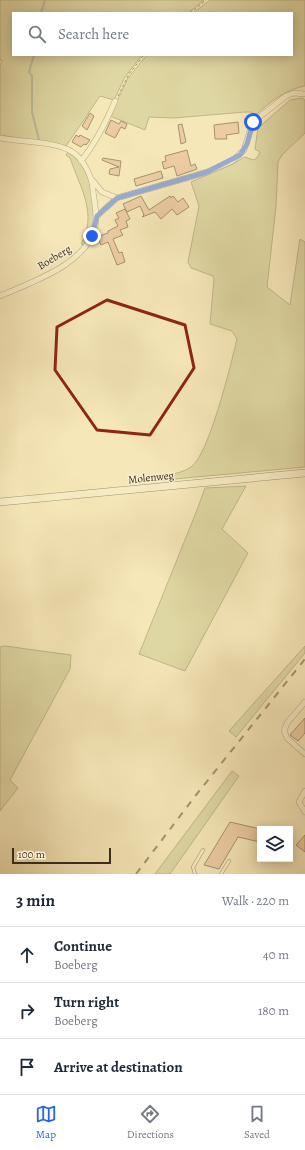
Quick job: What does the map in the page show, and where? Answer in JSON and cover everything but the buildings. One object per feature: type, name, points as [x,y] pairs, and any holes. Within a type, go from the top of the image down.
[{"type":"main road","name":"Molenweg","points":[[0,502],[305,472]]},
{"type":"street","points":[[97,216],[117,198],[207,172],[232,161],[244,150],[253,122],[286,96],[294,93],[305,94]]},
{"type":"street","points":[[81,162],[103,128],[115,101]]},
{"type":"street","name":"Boeberg","points":[[0,138],[67,149],[75,153],[102,192],[117,198]]},
{"type":"street","name":"Boeberg","points":[[0,296],[46,275],[73,259],[87,246],[92,236],[97,216],[93,181]]},
{"type":"street","points":[[305,702],[287,723],[284,731],[287,738],[305,754]]},
{"type":"street","points":[[305,791],[299,802],[300,807],[305,812]]},
{"type":"lane","points":[[195,874],[194,867],[203,850]]},
{"type":"lane","points":[[221,874],[228,861]]},
{"type":"path","points":[[191,12],[206,0]]},
{"type":"path","points":[[115,101],[129,74],[143,56]]},
{"type":"highlighted area","points":[[107,300],[185,325],[194,368],[150,435],[97,430],[55,370],[57,327]]},
{"type":"green space","points":[[0,0],[204,0],[189,12],[12,12],[12,56],[141,56],[125,77],[114,100],[100,96],[66,146],[0,135],[0,66],[2,60],[0,60]]},
{"type":"green space","points":[[210,0],[305,0],[305,86],[285,93],[267,105],[256,115],[251,112],[245,112],[174,118],[149,117],[145,130],[110,116],[128,78],[146,56],[293,56],[293,12],[194,12]]},
{"type":"green space","points":[[302,98],[305,100],[305,133],[282,155],[278,162],[276,207],[267,287],[290,305],[300,239],[305,242],[305,467],[142,482],[141,478],[167,475],[186,470],[198,459],[212,428],[237,339],[232,331],[210,324],[213,276],[191,268],[188,262],[199,206],[191,182],[233,164],[244,157],[254,160],[257,158],[260,152],[255,149],[258,128],[290,100]]},
{"type":"green space","points":[[68,152],[81,165],[93,194],[95,214],[94,223],[84,245],[81,244],[86,233],[88,211],[86,201],[70,158],[66,155]]},
{"type":"green space","points":[[246,486],[222,529],[248,553],[185,671],[139,654],[205,488]]},
{"type":"green space","points":[[5,646],[71,655],[70,669],[10,780],[18,788],[0,811],[0,647]]},
{"type":"green space","points":[[305,646],[305,653],[236,737],[229,731]]},
{"type":"green space","points":[[232,771],[239,776],[170,874],[155,874]]},
{"type":"waterway","points":[[41,12],[45,0]]},
{"type":"waterway","points":[[34,56],[29,72],[32,76],[32,112],[39,140]]},
{"type":"railway","points":[[136,874],[196,795],[305,659]]},
{"type":"route","points":[[92,236],[97,216],[117,198],[207,172],[232,161],[244,150],[253,122]]}]
